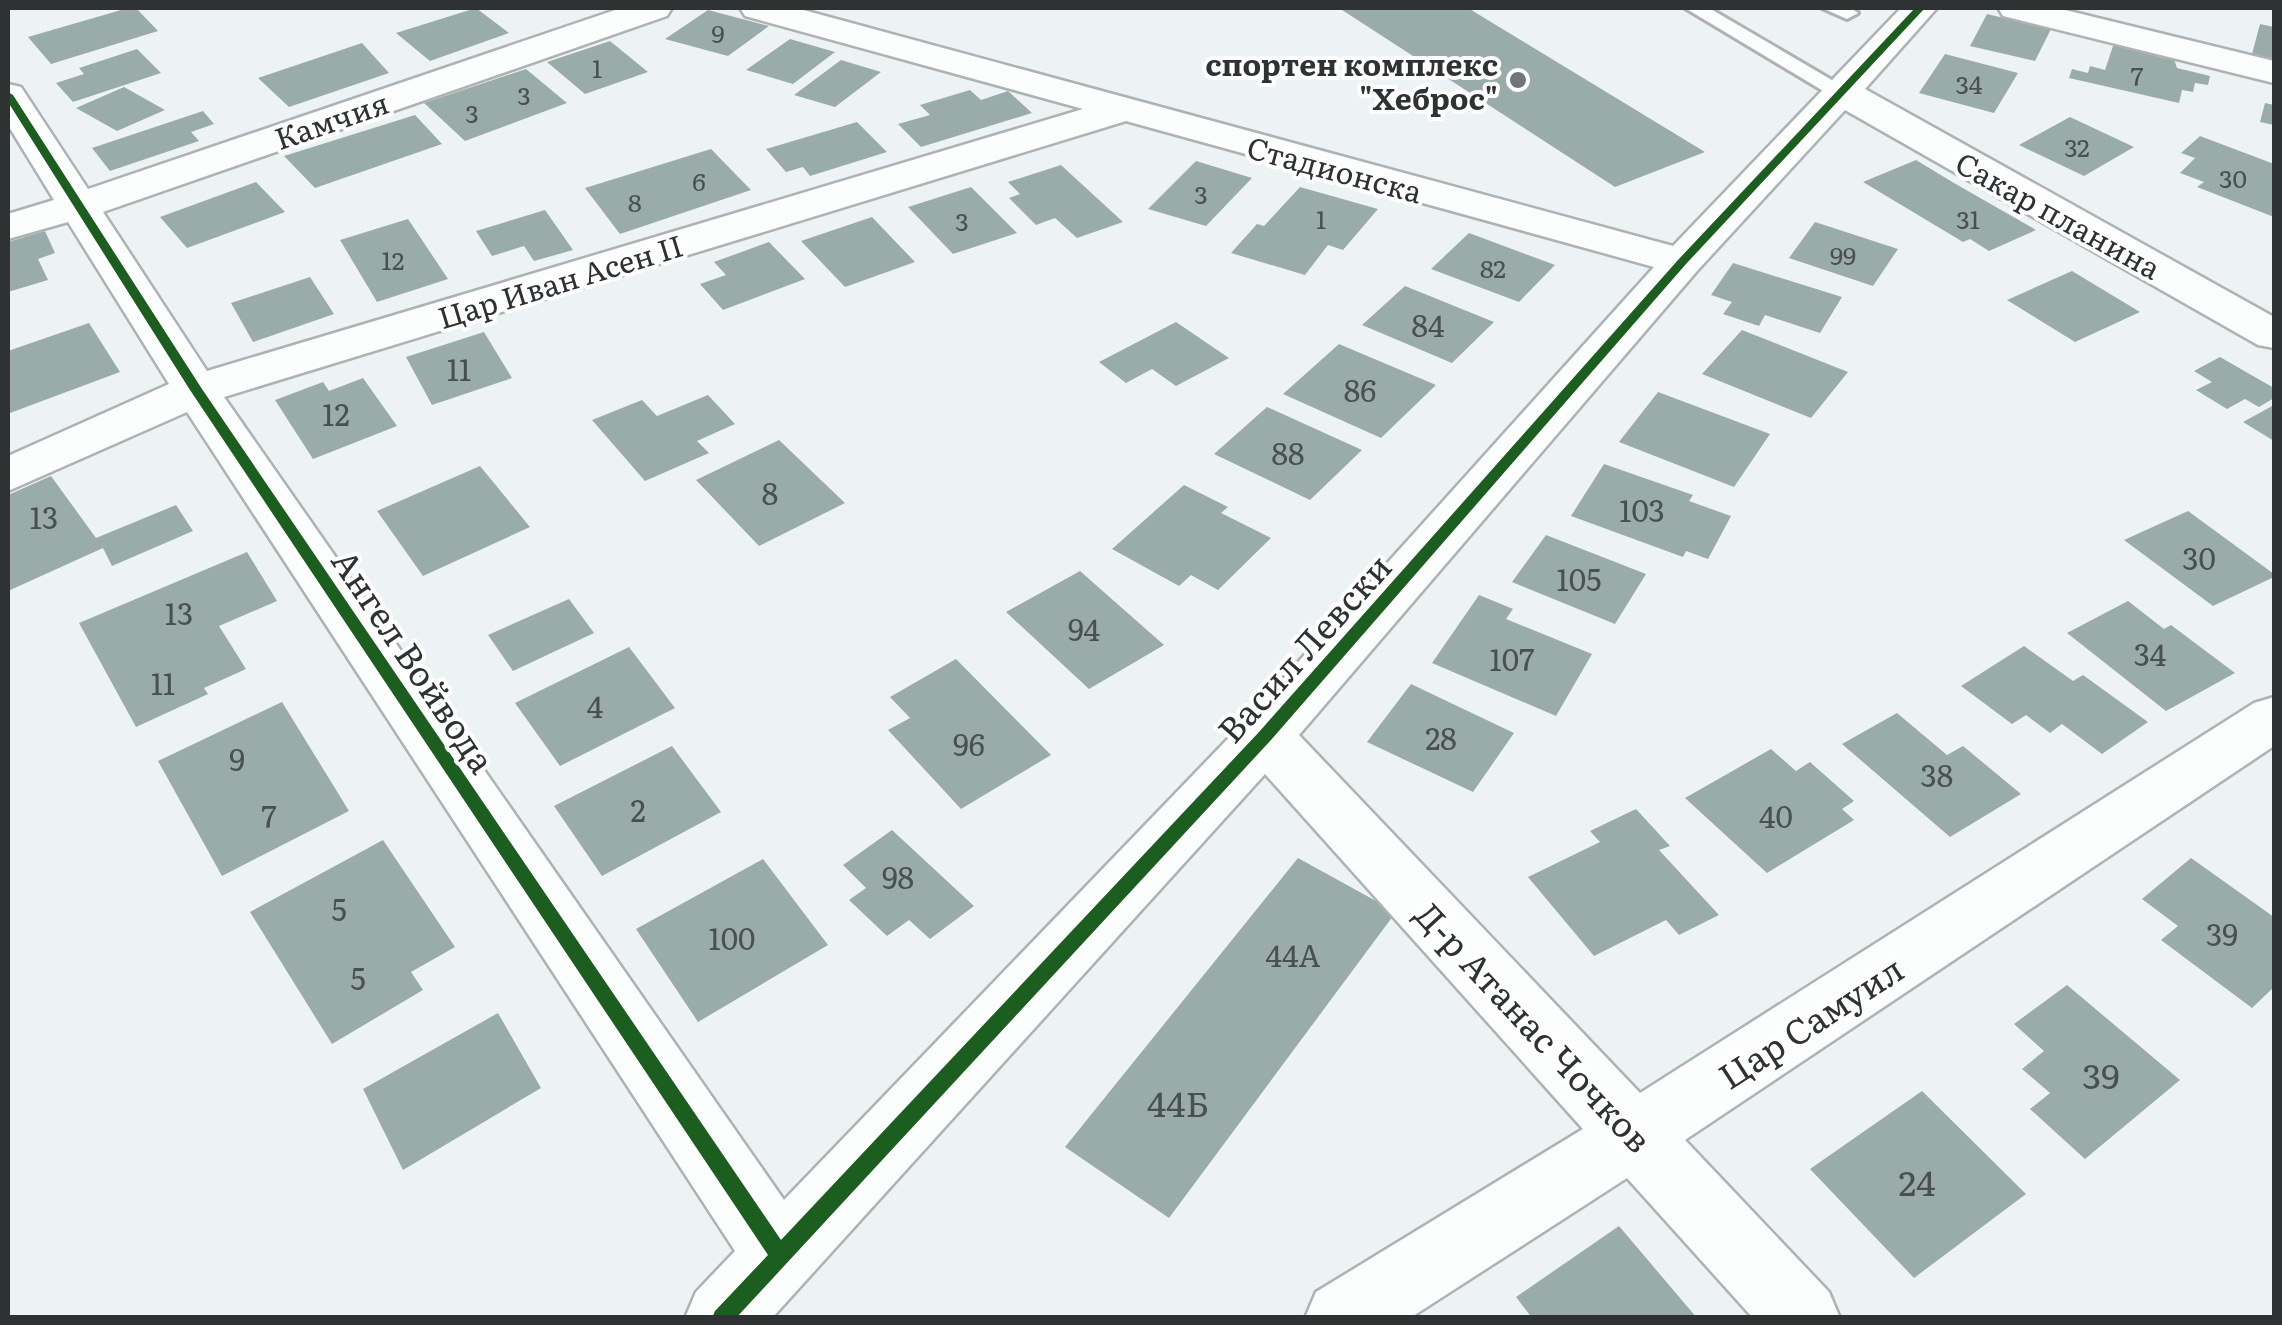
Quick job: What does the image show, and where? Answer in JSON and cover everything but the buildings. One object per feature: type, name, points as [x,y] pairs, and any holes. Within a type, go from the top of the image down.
[{"type":"street","name":"Камчия","points":[[8,226],[79,206],[654,8]]},
{"type":"street","name":"Стадионска","points":[[758,8],[1682,262]]},
{"type":"street","name":"Васил Левски","points":[[722,1318],[1265,736],[1682,262],[1920,8]]},
{"type":"street","points":[[2016,8],[2274,72]]},
{"type":"street","name":"Сакар планина","points":[[1843,93],[2274,335]]},
{"type":"street","name":"Ангел Войвода","points":[[8,95],[196,390],[779,1254]]},
{"type":"street","name":"Цар Иван Асен II","points":[[8,475],[196,390],[1122,110]]},
{"type":"street","name":"Цар Самуил","points":[[1342,1318],[1636,1134],[2274,718]]},
{"type":"street","name":"Д-р Атанас Чочков","points":[[1265,736],[1803,1318]]},
{"type":"lane","points":[[1695,8],[1843,93]]},
{"type":"cycle path","points":[[722,1318],[1265,736],[1682,262],[1920,8]]},
{"type":"cycle path","points":[[8,95],[196,390],[779,1254]]},
{"type":"place","name":"спортен комплекс \"Хеброс\"","points":[[1518,80]]}]
